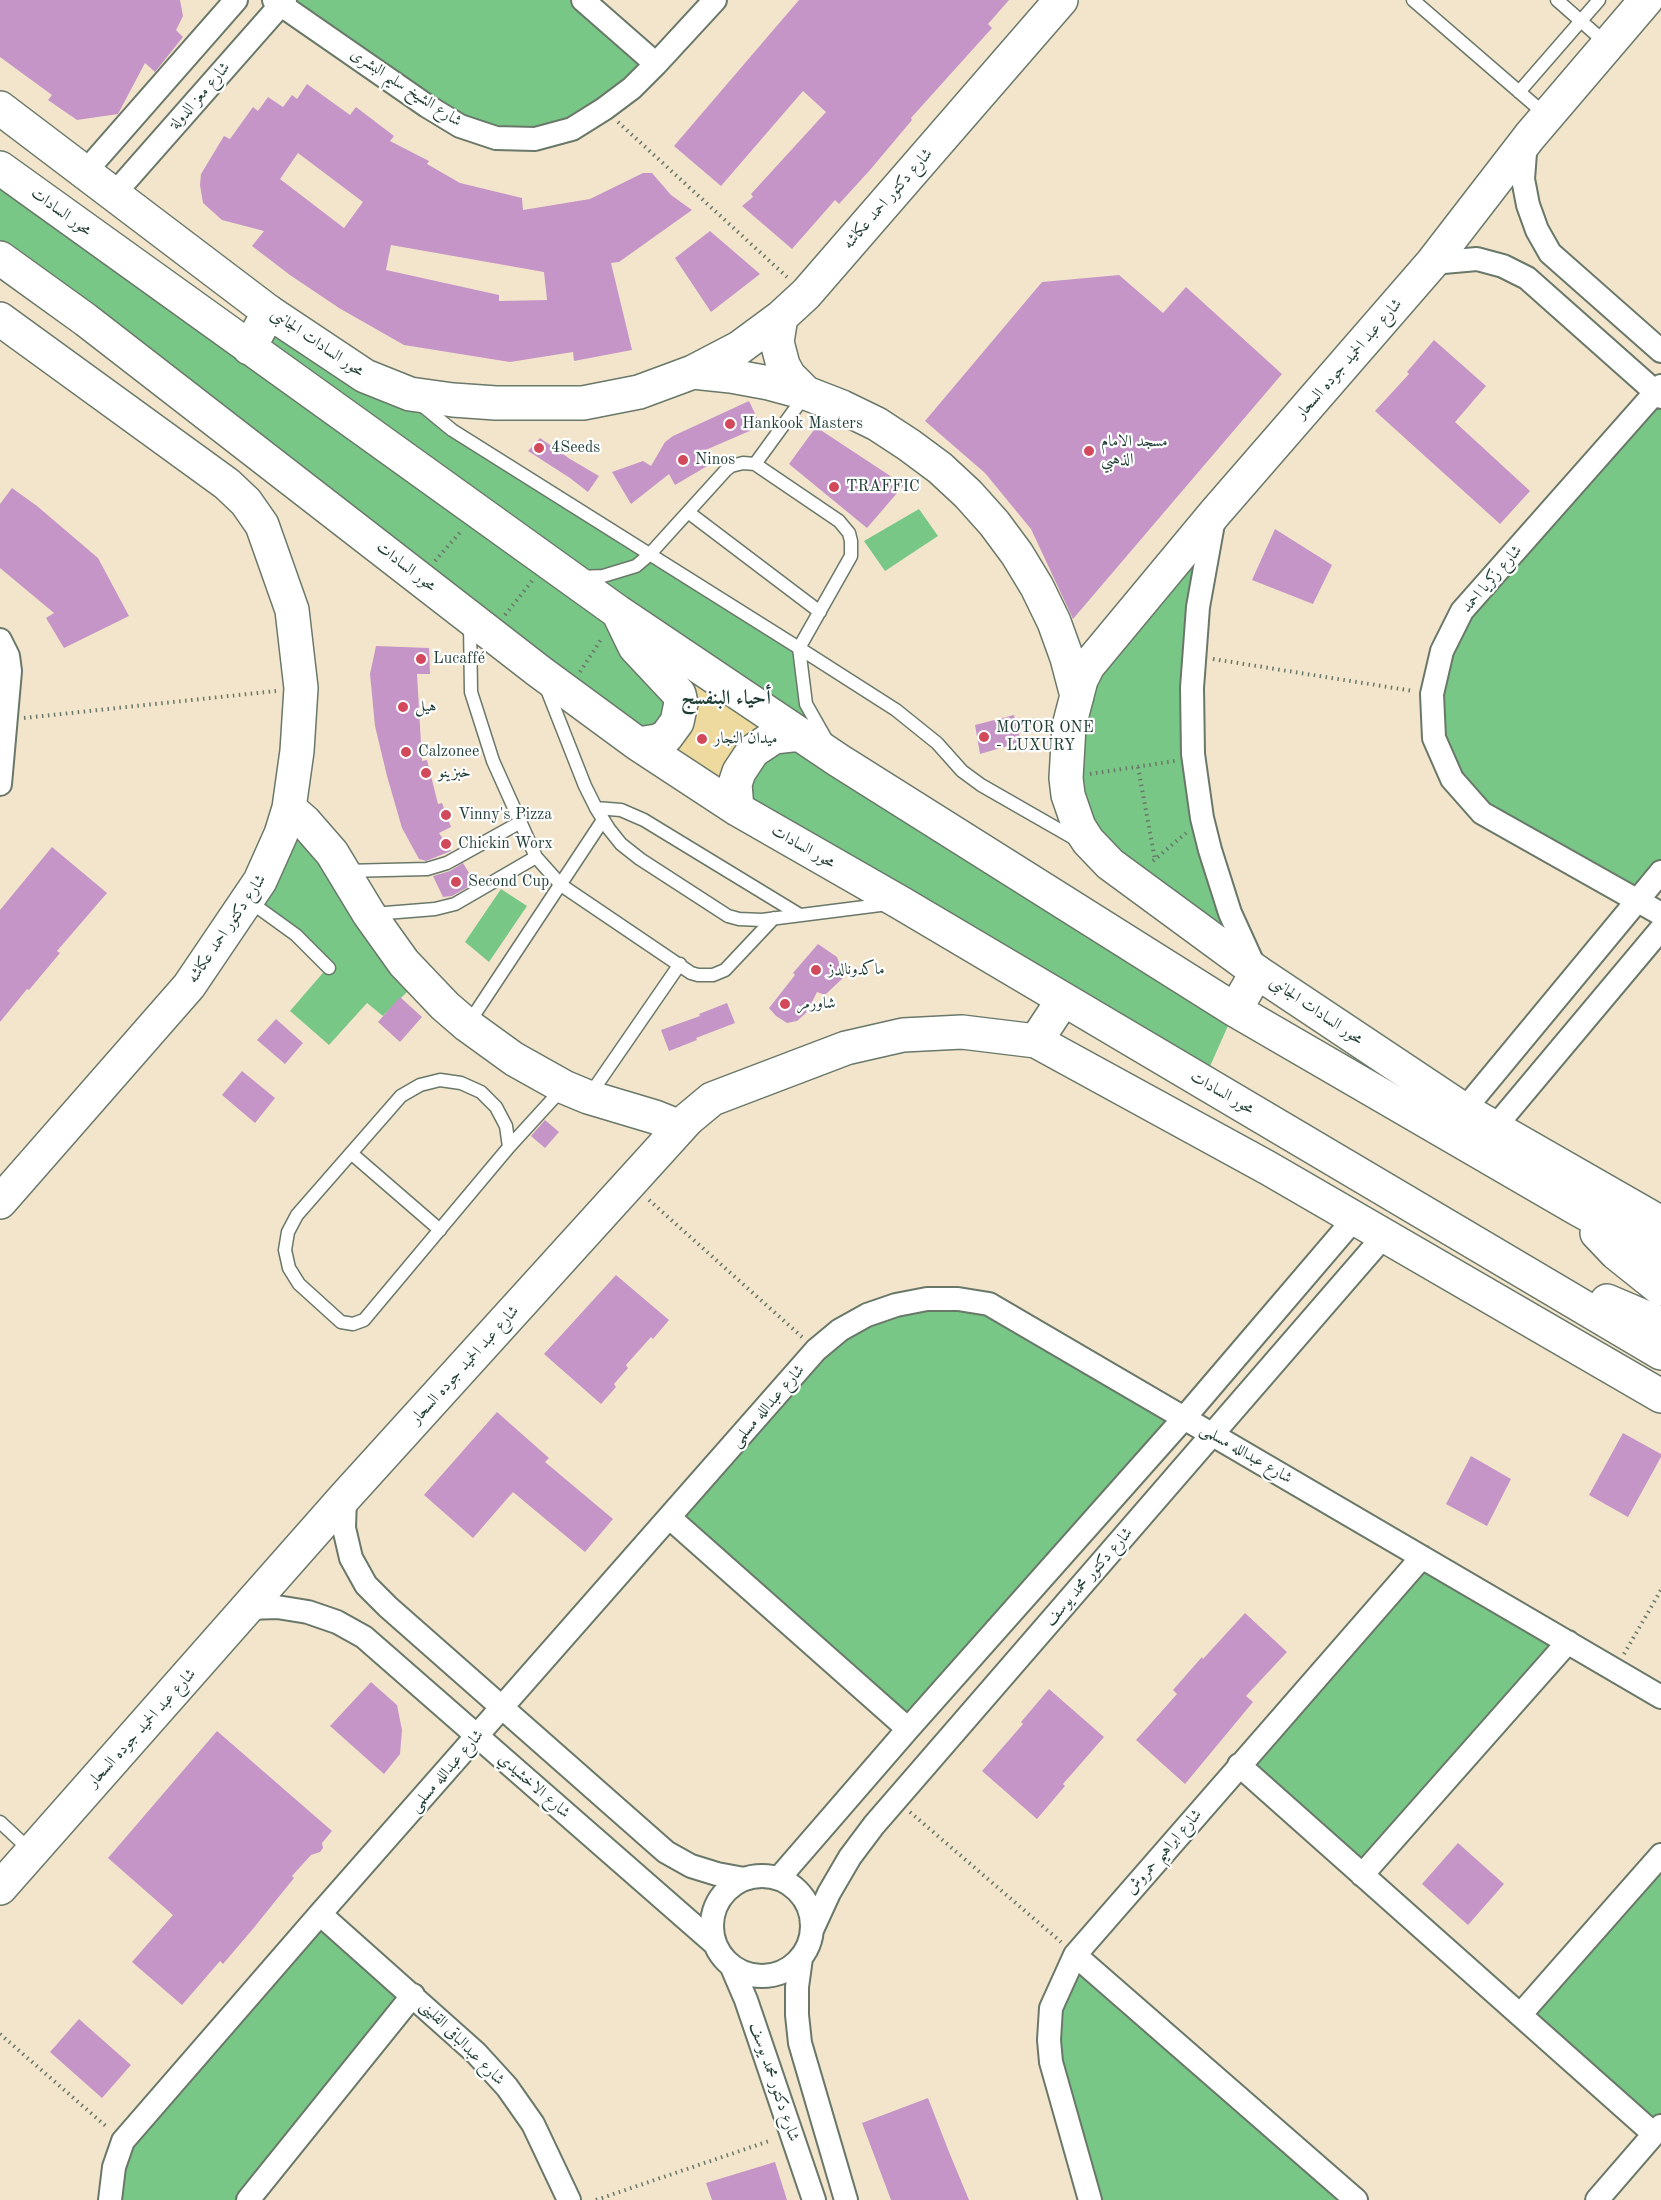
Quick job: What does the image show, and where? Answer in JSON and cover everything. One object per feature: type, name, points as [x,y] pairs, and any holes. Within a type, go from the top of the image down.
[{"type":"street","points":[[86,171],[236,0]]},
{"type":"street","points":[[583,0],[656,64]]},
{"type":"street","name":"شارع الشيخ سليم البشرى","points":[[280,2],[427,106],[460,126],[496,138],[535,139],[572,129],[632,88],[715,0]]},
{"type":"street","name":"شارع دكتور احمد عكاشه","points":[[693,372],[739,348],[781,317],[806,294],[1061,0]]},
{"type":"street","name":"شارع عبد الحميد جوده السحار","points":[[1073,711],[1088,666],[1215,513],[1432,263],[1538,126],[1646,0]]},
{"type":"street","name":"شارع معز الدولة","points":[[115,193],[280,2]]},
{"type":"street","name":"محور السادات الجانبى","points":[[0,108],[269,312],[365,376],[410,394],[496,403],[583,403],[639,392],[693,372]]},
{"type":"street","points":[[1538,126],[1525,153],[1523,179],[1537,230],[1550,253],[1661,351]]},
{"type":"street","name":"محور السادات","points":[[0,168],[618,612],[838,760],[1235,1010],[1661,1255]]},
{"type":"street","name":"محور السادات","points":[[0,258],[86,320],[540,672],[638,744],[737,809],[901,903],[1661,1353]]},
{"type":"street","points":[[1432,263],[1477,259],[1503,266],[1527,278],[1659,392]]},
{"type":"street","points":[[249,348],[269,312]]},
{"type":"street","points":[[781,317],[777,342],[783,365],[793,381],[806,393]]},
{"type":"street","name":"شارع دكتور احمد عكاشه","points":[[0,319],[227,484],[246,502],[262,525],[292,610],[301,688],[297,751],[289,808],[268,867],[189,986],[2,1197]]},
{"type":"street","points":[[693,372],[741,377],[806,393],[877,424],[940,468],[975,502],[1017,554],[1037,587],[1067,658],[1073,711]]},
{"type":"street","name":"شارع زكريا احمد","points":[[1659,392],[1462,611],[1442,651],[1432,694],[1434,738],[1452,779],[1482,813],[1661,914]]},
{"type":"street","points":[[1215,513],[1197,607],[1192,721],[1194,758],[1202,818],[1222,892],[1257,972],[1235,1010]]},
{"type":"street","points":[[618,612],[635,647],[679,694],[681,704],[677,722],[666,736],[657,741],[638,744]]},
{"type":"street","points":[[0,640],[8,656],[10,671],[0,784]]},
{"type":"street","name":"محور السادات الجانبى","points":[[1073,711],[1066,778],[1068,795],[1076,819],[1088,841],[1099,853],[1143,870],[1257,972],[1464,1110],[1661,1223]]},
{"type":"street","points":[[737,809],[735,784],[742,766],[753,751],[774,737],[800,734]]},
{"type":"street","points":[[289,808],[319,837],[404,963],[438,999],[468,1025],[514,1059],[576,1092],[680,1127]]},
{"type":"street","points":[[1464,1110],[1661,872]]},
{"type":"street","points":[[1495,1127],[1661,928]]},
{"type":"street","points":[[1063,1000],[1036,1041],[1355,1218],[1661,1396]]},
{"type":"street","name":"شارع عبد الحميد جوده السحار","points":[[0,1888],[345,1497],[680,1127],[712,1099],[846,1048],[903,1035],[962,1032],[1036,1041]]},
{"type":"street","points":[[1576,1208],[1616,1253],[1661,1289]]},
{"type":"street","name":"شارع دكتور محمد يوسف","points":[[780,1878],[908,1729],[1185,1417],[1355,1218]]},
{"type":"street","name":"شارع دكتور محمد يوسف","points":[[812,1930],[829,1893],[850,1857],[874,1825],[1384,1236]]},
{"type":"street","points":[[1539,1280],[1608,1301],[1661,1324]]},
{"type":"street","name":"شارع عبدالله مسلمى","points":[[110,2200],[114,2167],[123,2141],[320,1914],[816,1350],[840,1330],[867,1315],[896,1305],[927,1299],[958,1299],[989,1304],[1661,1697]]},
{"type":"street","points":[[345,1497],[344,1528],[351,1558],[366,1585],[666,1852],[690,1866],[744,1879]]},
{"type":"street","points":[[670,1518],[908,1729]]},
{"type":"street","name":"شارع ابراهيم حمروش","points":[[1090,2200],[1052,2062],[1049,2040],[1051,2008],[1075,1954],[1422,1557]]},
{"type":"street","name":"شارع الاخشيدي","points":[[248,1608],[277,1607],[308,1612],[337,1622],[364,1637],[715,1944]]},
{"type":"street","points":[[1362,1875],[1568,1642]]},
{"type":"street","points":[[1239,1765],[1520,2015],[1657,2130],[1597,2200]]},
{"type":"street","points":[[1520,2015],[1661,1855]]},
{"type":"street","points":[[762,1875],[780,1878],[804,1899],[811,1914],[812,1930],[809,1945],[801,1958],[786,1970],[767,1976],[748,1974],[731,1965],[715,1944],[712,1924],[716,1905],[728,1889],[744,1879],[762,1875]]},
{"type":"street","name":"شارع عبدالباقى القلينى","points":[[320,1914],[476,2053],[507,2087],[533,2124],[569,2200]]},
{"type":"street","points":[[1075,1954],[1356,2200]]},
{"type":"street","name":"شارع دكتور محمد يوسف","points":[[801,1958],[797,1987],[800,2043],[846,2200]]},
{"type":"street","name":"شارع دكتور محمد يوسف","points":[[731,1965],[746,2000],[814,2200]]},
{"type":"street","points":[[248,2200],[413,1995]]},
{"type":"lane","points":[[1413,0],[1519,92],[1538,126]]},
{"type":"lane","points":[[1557,0],[1608,45]]},
{"type":"lane","points":[[1519,92],[1599,0]]},
{"type":"lane","points":[[755,464],[806,393]]},
{"type":"lane","points":[[410,394],[452,430],[896,710],[937,743],[962,771],[981,785],[1099,853]]},
{"type":"lane","points":[[559,569],[603,576],[636,566],[649,555],[731,466],[743,463],[755,464],[839,520],[849,533],[851,556],[800,648],[806,704],[838,760]]},
{"type":"lane","points":[[688,512],[820,612]]},
{"type":"lane","points":[[480,625],[471,692],[493,761],[519,823],[536,857],[561,885],[698,975],[719,973],[730,966],[774,918]]},
{"type":"lane","points":[[540,672],[585,786],[603,820],[621,844],[640,859],[728,916],[750,921],[901,903]]},
{"type":"lane","points":[[596,808],[621,810],[644,820],[800,915]]},
{"type":"lane","points":[[468,1025],[603,820]]},
{"type":"lane","points":[[344,871],[427,869],[447,862],[519,823]]},
{"type":"lane","points":[[369,914],[435,909],[455,904],[536,857]]},
{"type":"lane","points":[[248,900],[297,935],[329,968]]},
{"type":"lane","points":[[509,1147],[506,1126],[496,1107],[481,1092],[461,1083],[440,1080],[420,1085],[401,1096],[297,1215],[288,1232],[285,1250],[289,1268],[299,1284],[341,1322],[353,1324],[364,1320],[509,1147],[576,1092],[680,964]]},
{"type":"lane","points":[[351,1153],[440,1230]]},
{"type":"lane","points":[[0,1822],[32,1852]]},
{"type":"path","points":[[604,109],[806,294]]},
{"type":"path","points":[[420,578],[478,512]]},
{"type":"path","points":[[480,625],[559,569]]},
{"type":"path","points":[[567,691],[618,612]]},
{"type":"path","points":[[1194,656],[1432,694]]},
{"type":"path","points":[[6,721],[301,688]]},
{"type":"path","points":[[1066,778],[1194,758]]},
{"type":"path","points":[[1138,767],[1143,870]]},
{"type":"path","points":[[1143,870],[1202,818]]},
{"type":"path","points":[[631,1183],[816,1350]]},
{"type":"path","points":[[1615,1670],[1661,1590]]},
{"type":"path","points":[[895,1800],[1075,1954]]},
{"type":"path","points":[[0,2034],[123,2141]]},
{"type":"path","points":[[596,2200],[792,2133]]},
{"type":"green space","points":[[274,0],[583,0],[656,64],[604,109],[496,138]]},
{"type":"green space","points":[[0,168],[248,348],[269,312],[799,648],[802,682],[837,757],[1235,1010],[1203,1082],[737,809],[671,685],[657,741],[0,261]]},
{"type":"green space","points":[[1661,397],[1661,872],[1637,900],[1482,813],[1452,779],[1432,694],[1442,651]]},
{"type":"green space","points":[[919,509],[938,536],[885,571],[864,541]]},
{"type":"green space","points":[[1215,513],[1194,758],[1243,943],[1079,827],[1081,680]]},
{"type":"green space","points":[[289,808],[419,980],[383,1016],[367,1003],[329,1045],[290,1011],[328,967],[248,900]]},
{"type":"green space","points":[[501,889],[527,906],[489,962],[465,942]]},
{"type":"green space","points":[[958,1299],[1185,1417],[908,1729],[670,1518],[840,1330]]},
{"type":"green space","points":[[1422,1557],[1568,1642],[1362,1875],[1239,1765]]},
{"type":"green space","points":[[1661,1855],[1661,2126],[1520,2015]]},
{"type":"green space","points":[[320,1914],[413,1995],[248,2200],[111,2200],[123,2141]]},
{"type":"green space","points":[[1075,1955],[1356,2200],[1091,2200],[1051,2008]]},
{"type":"sand","points":[[635,647],[787,734],[735,797],[638,744],[677,722]]},
{"type":"building","points":[[0,0],[180,0],[183,16],[176,30],[183,37],[155,72],[145,63],[118,114],[77,120],[48,100],[52,95],[0,57]]},
{"type":"building","points":[[799,0],[1009,0],[988,24],[992,28],[911,118],[912,120],[870,170],[839,204],[835,200],[792,249],[742,206],[753,197],[751,194],[826,112],[803,91],[721,186],[674,146]]},
{"type":"building","points":[[307,84],[350,115],[356,107],[394,136],[390,141],[429,161],[427,164],[460,183],[522,198],[523,210],[590,199],[643,173],[652,173],[671,195],[692,210],[619,262],[611,263],[632,350],[574,361],[573,352],[510,362],[404,345],[339,308],[290,275],[252,246],[264,231],[222,220],[203,203],[200,185],[201,174],[224,136],[230,139],[253,107],[258,111],[268,97],[283,107],[292,95],[297,99]],"holes":[[[298,153],[363,202],[344,228],[280,179]],[[391,245],[544,272],[547,300],[499,301],[499,295],[386,270]]]},
{"type":"building","points":[[710,231],[760,274],[711,312],[675,258]]},
{"type":"building","name":"مسجد الامام الذهبي","points":[[1119,275],[1163,313],[1186,287],[1282,374],[1073,619],[1031,529],[985,473],[925,421],[1042,282]]},
{"type":"building","points":[[1434,340],[1486,386],[1455,422],[1530,491],[1500,524],[1375,411],[1409,374],[1407,372]]},
{"type":"building","points":[[749,401],[761,426],[701,452],[709,465],[675,485],[669,474],[631,504],[612,472],[643,461],[651,466],[665,442],[673,436]]},
{"type":"building","points":[[816,427],[904,485],[867,528],[789,464]]},
{"type":"building","points":[[540,438],[599,476],[588,492],[528,451]]},
{"type":"building","points":[[12,488],[37,506],[98,558],[129,616],[64,648],[46,618],[54,613],[0,568],[0,504]]},
{"type":"building","points":[[1275,529],[1332,565],[1313,604],[1252,580]]},
{"type":"building","points":[[376,646],[429,648],[430,674],[417,674],[422,761],[427,760],[438,804],[442,803],[451,827],[439,833],[451,851],[426,861],[419,859],[402,828],[375,726],[370,674]]},
{"type":"building","points":[[1014,715],[1021,742],[980,754],[975,725]]},
{"type":"building","points":[[52,847],[107,893],[57,951],[60,953],[0,1022],[0,910]]},
{"type":"building","points":[[463,863],[475,883],[452,896],[443,897],[433,876],[450,871]]},
{"type":"building","points":[[818,944],[837,957],[844,977],[825,995],[817,992],[807,1012],[797,1021],[787,1023],[769,1008],[795,975],[793,973]]},
{"type":"building","points":[[400,997],[422,1017],[400,1042],[378,1022]]},
{"type":"building","points":[[727,1003],[735,1023],[669,1051],[661,1030],[700,1016],[699,1014]]},
{"type":"building","points":[[276,1019],[303,1043],[285,1064],[257,1040]]},
{"type":"building","points":[[242,1071],[275,1098],[255,1123],[222,1095]]},
{"type":"building","points":[[545,1120],[559,1132],[545,1148],[531,1136]]},
{"type":"building","points":[[616,1275],[669,1320],[626,1365],[628,1368],[614,1384],[616,1387],[601,1404],[544,1354]]},
{"type":"building","points":[[497,1412],[549,1458],[545,1462],[613,1519],[585,1552],[513,1492],[473,1538],[424,1495]]},
{"type":"building","points":[[1623,1433],[1661,1454],[1628,1517],[1589,1495]]},
{"type":"building","points":[[1471,1456],[1511,1479],[1487,1526],[1446,1504]]},
{"type":"building","points":[[1245,1613],[1287,1652],[1246,1696],[1253,1702],[1185,1784],[1136,1740],[1177,1694],[1173,1690]]},
{"type":"building","points":[[371,1682],[397,1705],[402,1730],[400,1754],[384,1774],[330,1726]]},
{"type":"building","points":[[1049,1689],[1104,1737],[1063,1784],[1065,1786],[1037,1819],[982,1771],[1023,1724],[1021,1722]]},
{"type":"building","points":[[217,1731],[332,1831],[322,1843],[323,1848],[320,1852],[311,1855],[292,1876],[294,1878],[252,1930],[223,1964],[220,1961],[182,2005],[132,1962],[173,1915],[108,1858]]},
{"type":"building","points":[[1458,1843],[1504,1884],[1468,1925],[1422,1884]]},
{"type":"building","points":[[79,2019],[131,2065],[102,2098],[50,2052]]},
{"type":"building","points":[[928,2098],[969,2200],[891,2200],[862,2123]]},
{"type":"building","points":[[775,2162],[787,2200],[712,2200],[706,2183]]},
{"type":"place","name":"Hankook Masters","points":[[730,424]]},
{"type":"place","name":"4Seeds","points":[[539,448]]},
{"type":"place","name":"مسجد الامام الذهبي","points":[[1089,451]]},
{"type":"place","name":"Ninos","points":[[683,460]]},
{"type":"place","name":"TRAFFIC","points":[[834,487]]},
{"type":"place","name":"Lucaffé","points":[[421,659]]},
{"type":"place","name":"هيل","points":[[403,707]]},
{"type":"place","name":"MOTOR ONE - LUXURY","points":[[984,737]]},
{"type":"place","name":"ميدان النجار","points":[[702,739]]},
{"type":"place","name":"Calzonee","points":[[406,752]]},
{"type":"place","name":"خبزينو","points":[[426,773]]},
{"type":"place","name":"Vinny's Pizza","points":[[446,815]]},
{"type":"place","name":"Chickin Worx","points":[[446,844]]},
{"type":"place","name":"Second Cup","points":[[456,882]]},
{"type":"place","name":"ماكدونالدز","points":[[816,970]]},
{"type":"place","name":"شاورمر","points":[[785,1004]]},
{"type":"district","name":"أحياء البنفسج","points":[[726,699]]}]
